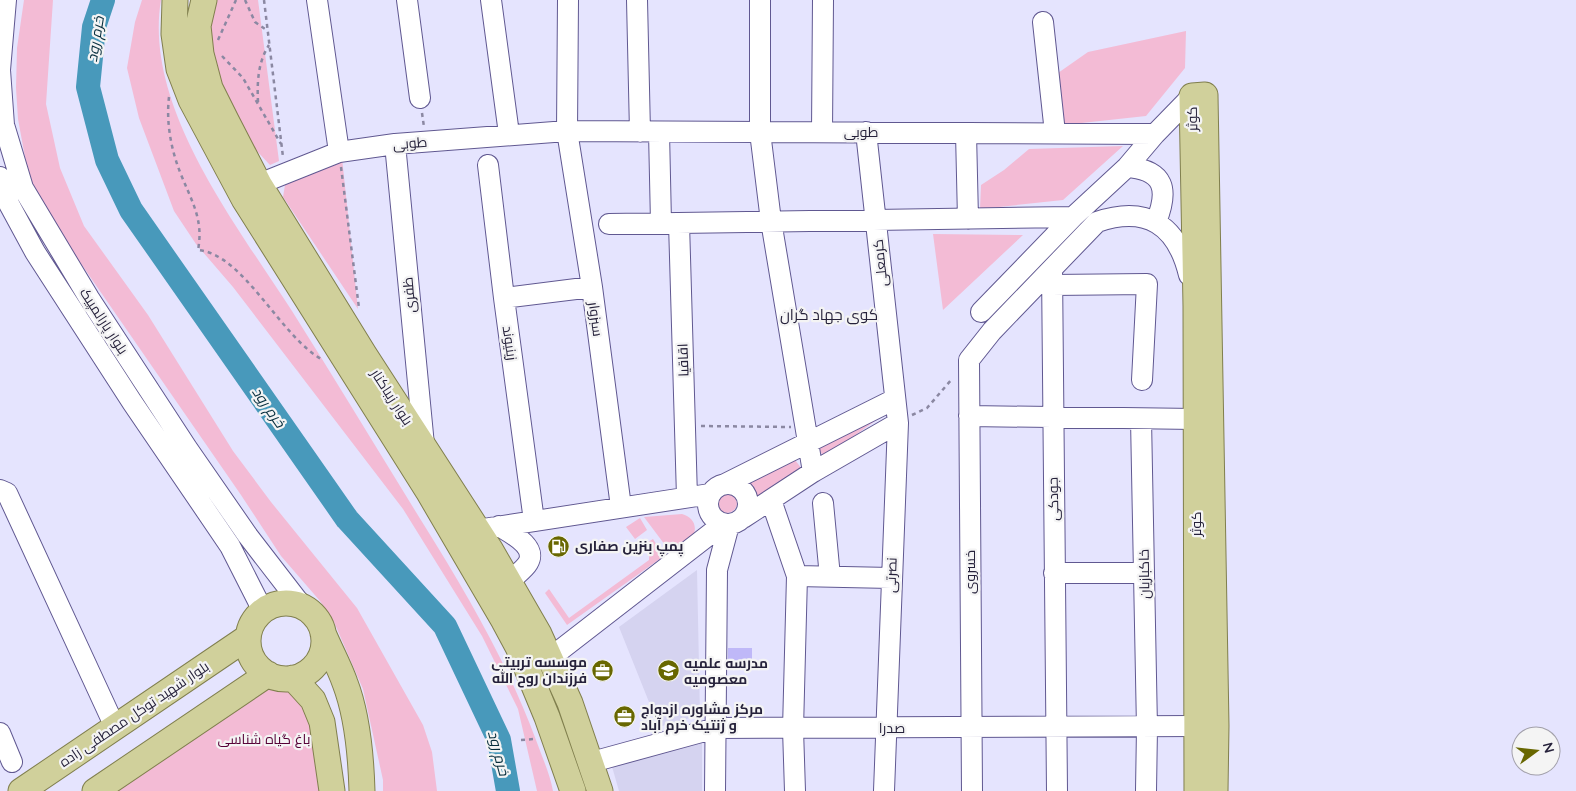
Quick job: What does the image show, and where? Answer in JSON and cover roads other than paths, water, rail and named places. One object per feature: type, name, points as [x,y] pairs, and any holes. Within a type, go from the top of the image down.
[{"type":"main road","name":"بلوار زیباکنار","points":[[175,0],[174,34],[179,69],[191,100],[424,446],[488,528],[508,582],[539,634],[550,658],[592,762],[600,791]]},
{"type":"main road","name":"بلوار زیباکنار","points":[[204,0],[198,26],[207,52],[210,88],[250,188],[348,367],[428,491],[518,647],[547,717],[573,791]]},
{"type":"main road","name":"کوثر","points":[[1203,419],[1196,306],[1192,96],[1205,95],[1203,419],[1207,726],[1214,791]]},
{"type":"main road","points":[[323,633],[323,645],[314,667],[304,674],[293,678],[280,678],[268,674],[252,658],[248,637],[251,625],[263,611],[278,603],[302,606],[312,613],[319,622],[345,683],[352,708],[361,763],[362,791]]},
{"type":"main road","points":[[518,647],[539,634]]},
{"type":"main road","name":"بلوار شهید توکل مصطفی زاده","points":[[21,791],[248,637]]},
{"type":"main road","points":[[94,791],[268,674]]},
{"type":"main road","points":[[293,678],[313,700],[322,722],[332,791]]},
{"type":"main road","name":"کوثر","points":[[1197,791],[1207,726]]},
{"type":"street","name":"بلوار پارالمپیک","points":[[6,0],[0,70],[4,126],[23,188],[65,260],[187,448],[248,536],[302,606]]},
{"type":"street","points":[[317,0],[339,152]]},
{"type":"street","points":[[407,0],[420,98]]},
{"type":"street","points":[[491,0],[509,134]]},
{"type":"street","points":[[567,131],[568,0]]},
{"type":"street","points":[[637,0],[640,132]]},
{"type":"street","points":[[760,0],[760,132],[771,221],[813,472]]},
{"type":"street","points":[[822,132],[823,0]]},
{"type":"street","points":[[1043,22],[1055,133]]},
{"type":"street","points":[[981,312],[1073,217],[1127,167],[1155,134],[1192,96]]},
{"type":"street","name":"طوبی","points":[[250,188],[339,152],[395,144],[509,134],[567,131],[1155,134]]},
{"type":"street","name":"سبزوار","points":[[567,131],[592,287],[621,508]]},
{"type":"street","name":"اقاقیا","points":[[659,132],[670,223],[685,425],[687,497]]},
{"type":"street","name":"کرمعلی","points":[[866,132],[898,423]]},
{"type":"street","points":[[966,133],[968,219]]},
{"type":"street","name":"ظفری","points":[[395,144],[424,446]]},
{"type":"street","name":"زینیوند","points":[[488,165],[534,521]]},
{"type":"street","points":[[1127,167],[1148,170],[1158,178],[1163,204],[1156,222]]},
{"type":"street","name":"بلوار پارالمپیک","points":[[0,176],[10,204],[35,252],[132,402],[230,546],[263,611]]},
{"type":"street","points":[[608,224],[1073,217]]},
{"type":"street","points":[[1052,277],[1097,222],[1111,217],[1144,217],[1156,222],[1182,250],[1196,306]]},
{"type":"street","points":[[1052,277],[1147,284],[1142,380]]},
{"type":"street","name":"خسروی","points":[[972,791],[969,360],[1052,277]]},
{"type":"street","name":"جودکی","points":[[1052,277],[1057,791]]},
{"type":"street","points":[[504,298],[592,287]]},
{"type":"street","points":[[732,522],[711,515],[708,508],[718,489],[807,436],[895,400]]},
{"type":"street","points":[[969,416],[1203,419]]},
{"type":"street","name":"خاکبازیان","points":[[1141,419],[1147,728],[1146,791]]},
{"type":"street","points":[[716,791],[716,570],[732,522],[898,423]]},
{"type":"street","name":"نصرتی","points":[[884,791],[898,423]]},
{"type":"street","points":[[488,528],[687,497],[734,484],[747,495],[748,511],[550,658]]},
{"type":"street","points":[[0,490],[7,493],[115,727]]},
{"type":"street","points":[[771,500],[797,576],[794,729],[795,791]]},
{"type":"street","points":[[823,503],[830,577]]},
{"type":"street","points":[[488,528],[527,546],[530,555],[528,562],[508,582]]},
{"type":"street","points":[[1054,573],[1144,573]]},
{"type":"street","points":[[797,576],[891,578]]},
{"type":"street","name":"صدرا","points":[[592,762],[716,728],[1147,728],[1207,726]]},
{"type":"street","points":[[0,733],[12,762]]},
{"type":"waterway","name":"خرم رود","points":[[103,0],[94,27],[88,87],[107,160],[131,210],[347,519],[445,626],[499,740],[508,791]]},
{"type":"place","name":"پمپ بنزین صفاری","points":[[559,546]]},
{"type":"place","name":"موسسه تربیتی فرزندان روح الله","points":[[603,670]]},
{"type":"place","name":"مدرسه علمیه معصومیه","points":[[668,671]]},
{"type":"place","name":"مرکز مشاوره ازدواج و ژنتیک خرم آباد","points":[[625,717]]},
{"type":"district","name":"کوی جهاد گران","points":[[829,314]]},
{"type":"park label","name":"باغ گیاه شناسی","points":[[264,739]]}]
